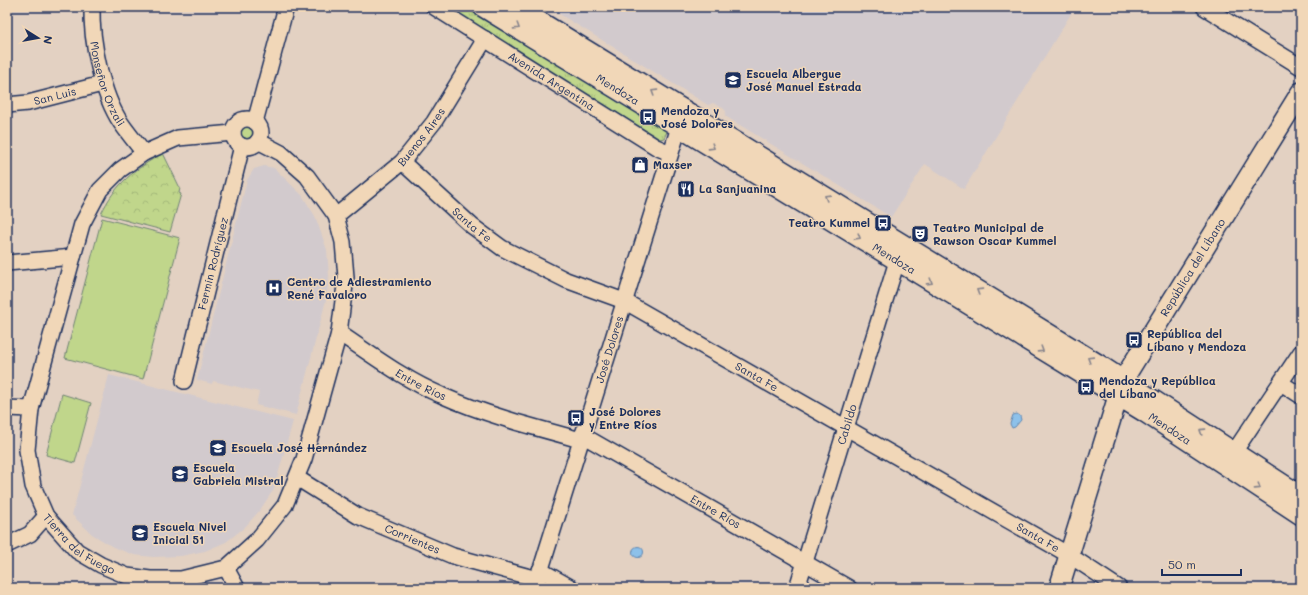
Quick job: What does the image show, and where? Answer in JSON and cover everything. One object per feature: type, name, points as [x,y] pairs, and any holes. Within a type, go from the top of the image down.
[{"type":"main road","name":"Mendoza","points":[[483,7],[896,240],[1230,459],[1301,496]]},
{"type":"main road","name":"Mendoza","points":[[516,7],[897,261],[1120,388]]},
{"type":"main road","name":"República del Líbano","points":[[1059,588],[1120,388],[1301,92]]},
{"type":"main road","name":"Mendoza","points":[[1230,459],[1301,515]]},
{"type":"street","name":"Monseñor Orzali","points":[[92,7],[92,21],[102,84],[120,122],[144,153]]},
{"type":"street","points":[[251,121],[276,7]]},
{"type":"street","points":[[251,121],[286,7]]},
{"type":"street","name":"Avenida Argentina","points":[[434,7],[656,147],[670,153]]},
{"type":"street","points":[[1204,7],[1301,67]]},
{"type":"street","name":"Buenos Aires","points":[[336,216],[402,162],[434,122],[485,39]]},
{"type":"street","name":"San Luis","points":[[7,105],[28,103],[102,84]]},
{"type":"street","name":"José Dolores","points":[[537,579],[670,153],[683,119]]},
{"type":"street","points":[[251,121],[260,132],[258,140],[251,146],[242,146],[235,141],[233,133],[236,124],[251,121]]},
{"type":"street","name":"Tierra del Fuego","points":[[233,133],[178,138],[144,153],[120,170],[100,190],[82,224],[31,409],[27,450],[33,486],[46,516],[77,551],[101,565],[125,582],[150,579],[181,578],[226,568],[257,540],[285,505],[297,478],[339,333],[346,277],[343,242],[336,216],[307,176],[281,153],[258,140]]},
{"type":"street","name":"Fermín Rodríguez","points":[[184,381],[242,146]]},
{"type":"street","name":"Santa Fe","points":[[402,162],[472,226],[502,248],[566,280],[624,301],[1069,555],[1119,588]]},
{"type":"street","name":"Cabildo","points":[[797,588],[897,261],[896,240]]},
{"type":"street","points":[[7,263],[73,257]]},
{"type":"street","points":[[897,261],[924,257]]},
{"type":"street","name":"Entre Ríos","points":[[339,333],[391,368],[440,395],[500,418],[582,438],[849,588]]},
{"type":"street","points":[[1230,459],[1301,352]]},
{"type":"street","points":[[1281,383],[1301,396]]},
{"type":"street","points":[[7,408],[31,409]]},
{"type":"street","name":"Corrientes","points":[[297,478],[358,516],[453,556],[572,588]]},
{"type":"street","points":[[7,545],[30,534],[46,516]]},
{"type":"street","points":[[226,568],[237,588]]},
{"type":"shaded area","points":[[548,7],[1075,7],[964,189],[925,164],[891,217],[725,116],[726,111],[723,108],[713,103],[708,105]]},
{"type":"shaded area","name":"Centro de Adiestramiento René Favaloro","points":[[264,166],[274,168],[302,195],[315,216],[327,250],[329,276],[326,300],[296,415],[256,405],[259,392],[213,381],[212,384],[197,380],[247,180],[254,169]]},
{"type":"shaded area","name":"Escuela Gabriela Mistral","points":[[109,375],[293,421],[274,489],[260,510],[245,527],[226,542],[205,551],[181,556],[153,557],[134,555],[113,547],[92,534],[72,515]]},
{"type":"green space","points":[[444,7],[470,7],[667,126],[668,130],[664,138],[660,139]]},
{"type":"green space","points":[[247,125],[253,127],[255,133],[253,139],[247,141],[241,139],[239,133],[241,127]]},
{"type":"green space","points":[[163,153],[180,188],[179,193],[181,194],[170,232],[101,214],[106,203],[126,179],[143,165]]},
{"type":"green space","points":[[102,218],[180,238],[143,379],[65,358]]},
{"type":"green space","points":[[62,394],[91,403],[75,463],[46,455]]},
{"type":"water","points":[[1017,414],[1020,416],[1021,420],[1015,427],[1012,428],[1010,424],[1013,415]]},
{"type":"water","points":[[636,547],[640,547],[642,548],[642,556],[636,557],[633,554],[633,550]]},
{"type":"place","name":"Escuela Albergue José Manuel Estrada","points":[[733,80]]},
{"type":"place","name":"Mendoza y José Dolores","points":[[648,117]]},
{"type":"place","name":"Maxser","points":[[640,165]]},
{"type":"place","name":"La Sanjuanina","points":[[686,189]]},
{"type":"place","name":"Teatro Kummel","points":[[883,223]]},
{"type":"place","name":"Teatro Municipal de Rawson Oscar Kummel","points":[[920,234]]},
{"type":"place","name":"Centro de Adiestramiento René Favaloro","points":[[274,288]]},
{"type":"place","name":"República del Líbano y Mendoza","points":[[1134,340]]},
{"type":"place","name":"Mendoza y República del Líbano","points":[[1086,387]]},
{"type":"place","name":"José Dolores y Entre Ríos","points":[[576,418]]},
{"type":"place","name":"Escuela José Hernández","points":[[218,448]]},
{"type":"place","name":"Escuela Gabriela Mistral","points":[[180,474]]},
{"type":"place","name":"Escuela Nivel Inicial 51","points":[[140,533]]}]
